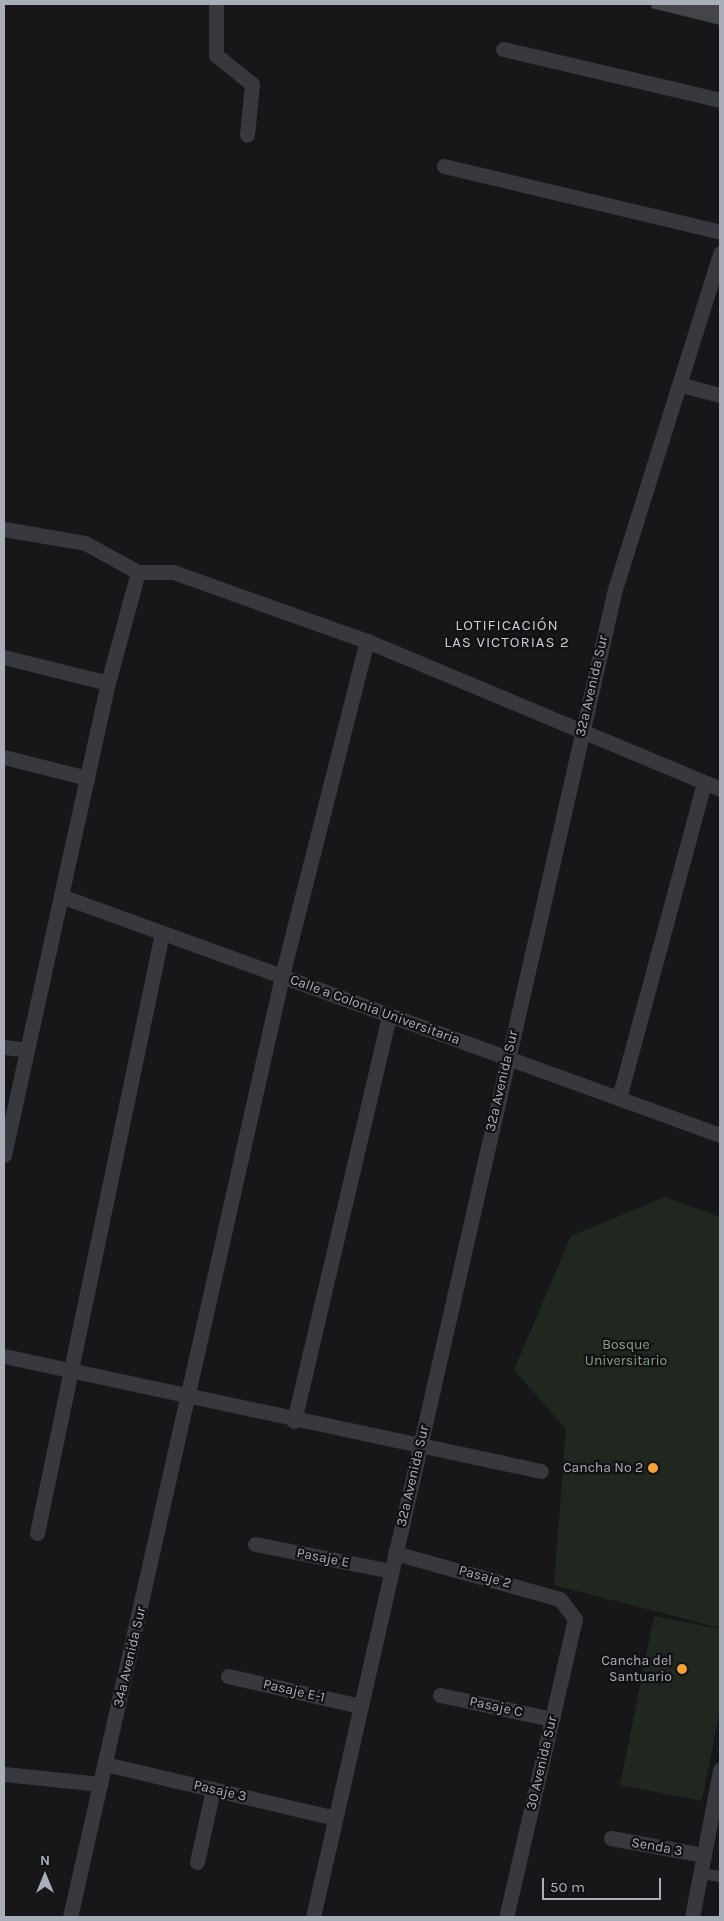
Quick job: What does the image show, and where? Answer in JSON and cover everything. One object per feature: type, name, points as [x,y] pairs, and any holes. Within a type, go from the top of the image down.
[{"type":"street","points":[[216,4],[216,55],[252,84],[247,135]]},
{"type":"street","points":[[503,49],[720,100]]},
{"type":"street","points":[[444,166],[720,232]]},
{"type":"street","name":"32a Avenida Sur","points":[[313,1917],[581,731],[615,589],[716,284],[720,253]]},
{"type":"street","points":[[682,385],[720,395]]},
{"type":"street","points":[[4,529],[85,543],[138,572],[173,572],[367,641],[720,789]]},
{"type":"street","points":[[4,1155],[108,683],[138,572]]},
{"type":"street","name":"34a Avenida Sur","points":[[70,1917],[190,1398],[282,976],[367,641]]},
{"type":"street","points":[[4,657],[108,683]]},
{"type":"street","points":[[4,757],[87,778]]},
{"type":"street","points":[[618,1098],[704,782]]},
{"type":"street","name":"Calle a Colonia Universitaria","points":[[61,896],[720,1135]]},
{"type":"street","points":[[37,1533],[68,1370],[162,933]]},
{"type":"street","points":[[294,1421],[390,1016]]},
{"type":"street","points":[[4,1047],[27,1050]]},
{"type":"street","points":[[4,1356],[294,1421],[541,1470]]},
{"type":"street","name":"Pasaje E","points":[[255,1544],[391,1571]]},
{"type":"street","name":"Pasaje 2","points":[[395,1553],[548,1595],[572,1608]]},
{"type":"street","name":"30 Avenida Sur","points":[[506,1917],[574,1628],[572,1608]]},
{"type":"street","name":"Pasaje E-1","points":[[228,1676],[360,1706]]},
{"type":"street","name":"Pasaje C","points":[[440,1695],[552,1719]]},
{"type":"street","name":"Pasaje 3","points":[[105,1764],[335,1818]]},
{"type":"street","points":[[692,1917],[720,1770]]},
{"type":"street","points":[[4,1774],[100,1784]]},
{"type":"street","points":[[197,1862],[213,1789]]},
{"type":"street","name":"Senda 3","points":[[611,1838],[704,1855]]},
{"type":"street","points":[[700,1872],[720,1876]]},
{"type":"green space","name":"Bosque Universitario","points":[[665,1197],[720,1217],[720,1628],[554,1585],[566,1429],[514,1370],[571,1236]]},
{"type":"green space","name":"Cancha del Santuario","points":[[654,1616],[720,1629],[720,1710],[702,1801],[620,1785]]},
{"type":"building","points":[[652,4],[720,4],[720,25],[651,8]]},
{"type":"place","name":"Cancha Nº 2","points":[[653,1468]]},
{"type":"place","name":"Cancha del Santuario","points":[[682,1669]]},
{"type":"district","name":"LOTIFICACIÓN LAS VICTORIAS 2","points":[[507,634]]}]
